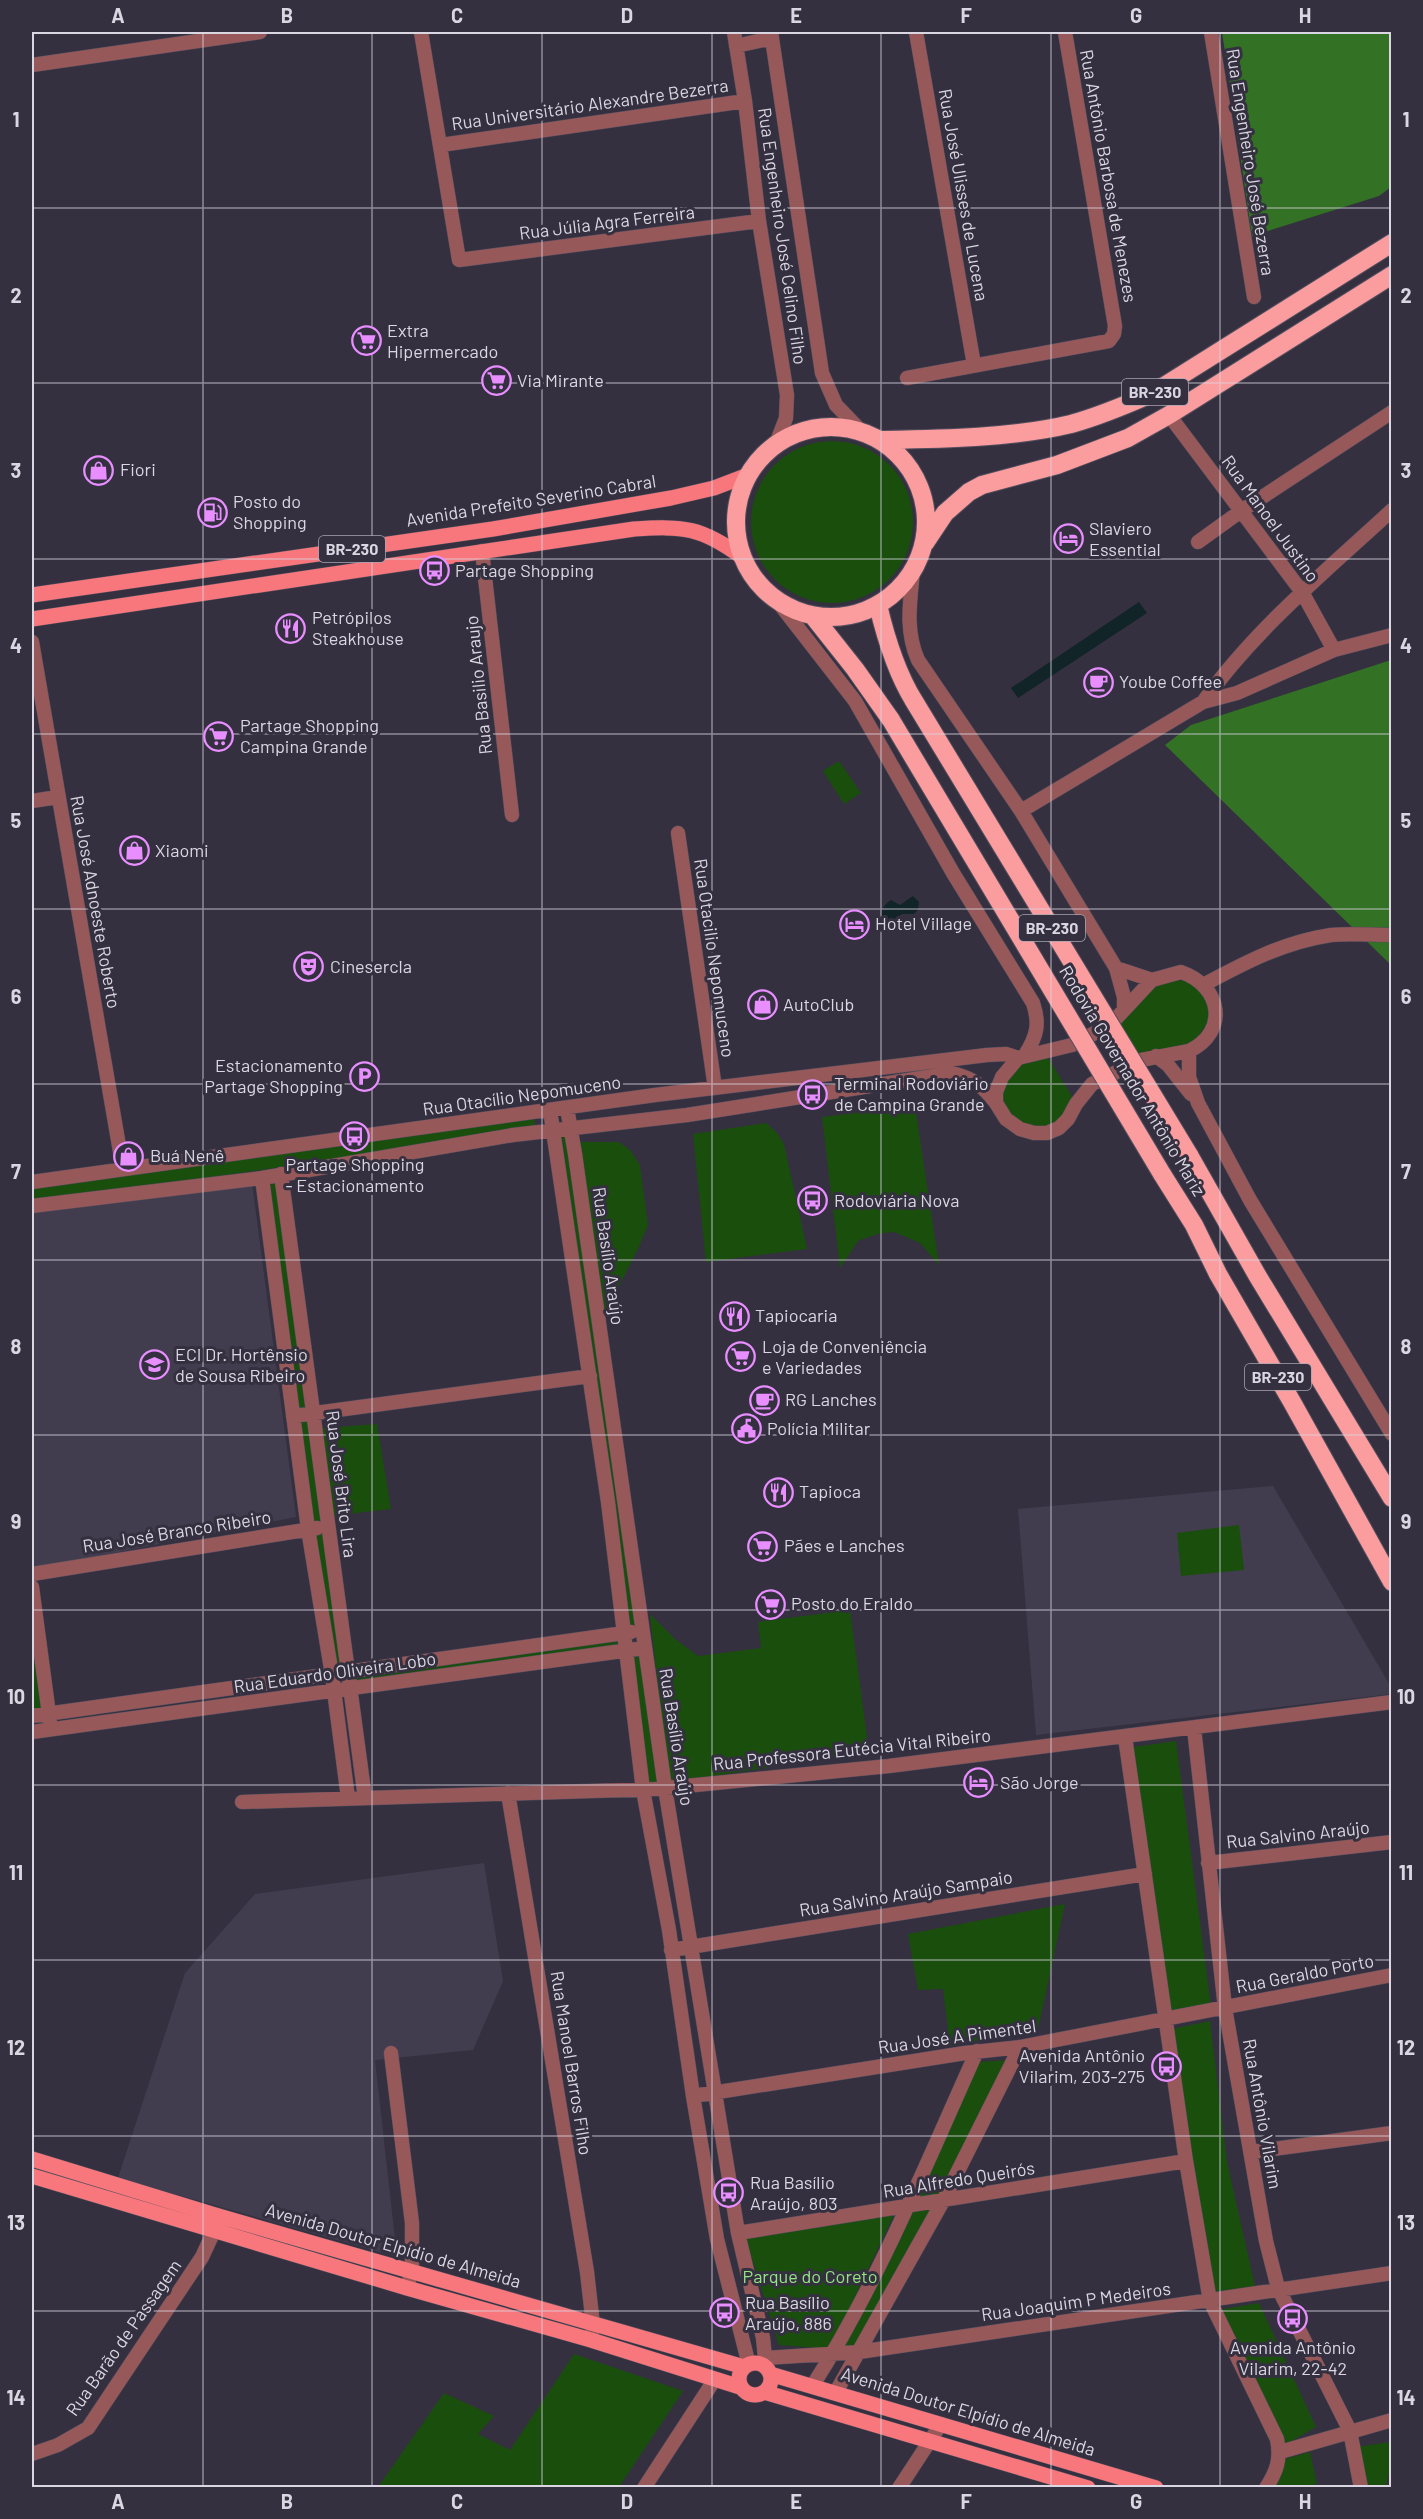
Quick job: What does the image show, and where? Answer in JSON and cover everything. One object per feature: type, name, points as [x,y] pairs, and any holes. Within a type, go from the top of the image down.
[{"type":"highway","name":"BR-230","points":[[882,440],[1008,433],[1069,424],[1114,411],[1153,393],[1392,243]]},
{"type":"highway","name":"BR-230","points":[[924,544],[956,501],[982,485],[1057,465],[1128,438],[1169,415],[1392,275]]},
{"type":"highway","points":[[832,426],[861,431],[882,440],[905,460],[920,486],[927,514],[924,544],[913,571],[898,590],[878,605],[858,614],[836,618],[813,616],[795,611],[778,602],[751,574],[742,558],[737,537],[736,516],[740,495],[748,475],[760,458],[776,444],[803,430],[832,426]]},
{"type":"highway","name":"Rodovia Governador Antônio Mariz","points":[[878,605],[890,649],[904,685],[1189,1155],[1257,1275],[1392,1498]]},
{"type":"highway","name":"Rodovia Governador Antônio Mariz","points":[[813,616],[855,669],[891,720],[1194,1225],[1218,1274],[1392,1582]]},
{"type":"main road","name":"Avenida Prefeito Severino Cabral","points":[[32,595],[492,529],[671,498],[714,488],[748,475]]},
{"type":"main road","name":"BR-230","points":[[32,619],[634,529],[675,526],[696,530],[713,538],[742,558]]},
{"type":"main road","name":"Avenida Doutor Elpídio de Almeida","points":[[32,2159],[215,2215],[412,2271],[592,2332],[740,2387]]},
{"type":"main road","name":"Avenida Doutor Elpídio de Almeida","points":[[32,2176],[407,2288],[746,2366]]},
{"type":"main road","points":[[757,2364],[767,2367],[770,2383],[764,2392],[750,2395],[740,2387],[740,2373],[746,2366],[757,2364]]},
{"type":"main road","name":"Avenida Doutor Elpídio de Almeida","points":[[767,2367],[813,2385],[1156,2487]]},
{"type":"main road","name":"Avenida Doutor Elpídio de Almeida","points":[[764,2392],[1088,2487]]},
{"type":"street","points":[[32,65],[239,33],[260,32]]},
{"type":"street","points":[[421,32],[441,146]]},
{"type":"street","name":"Rua José Ulisses de Lucena","points":[[916,32],[974,365]]},
{"type":"street","name":"Rua Antônio Barbosa de Menezes","points":[[974,365],[1109,341],[1114,334],[1115,326],[1065,32]]},
{"type":"street","name":"Rua Engenheiro José Bezerra","points":[[1211,32],[1254,297]]},
{"type":"street","points":[[735,39],[771,35]]},
{"type":"street","name":"Rua Engenheiro José Celino Filho","points":[[771,35],[822,373],[836,405],[861,431]]},
{"type":"street","name":"Rua Engenheiro José Celino Filho","points":[[735,39],[745,101],[759,221],[787,395],[786,418],[776,444]]},
{"type":"street","name":"Rua Universitário Alexandre Bezerra","points":[[441,146],[745,101]]},
{"type":"street","name":"Rua Júlia Agra Ferreira","points":[[441,146],[459,260],[759,221]]},
{"type":"street","points":[[907,378],[974,365]]},
{"type":"street","points":[[1198,542],[1241,511],[1392,412]]},
{"type":"street","name":"Rua Manoel Justino","points":[[1169,415],[1302,592],[1334,650]]},
{"type":"street","points":[[1203,702],[1224,672],[1248,646],[1302,592],[1392,510]]},
{"type":"street","name":"Rua Basilio Araujo","points":[[482,551],[512,815]]},
{"type":"street","points":[[913,571],[908,619],[912,649],[1021,811],[1116,968],[1124,998],[1124,1010]]},
{"type":"street","points":[[778,602],[855,701],[953,873],[1033,1003],[1038,1020],[1036,1035],[1022,1057],[1002,1077],[996,1092],[996,1103]]},
{"type":"street","points":[[1021,811],[1203,702],[1237,693],[1334,650],[1392,635]]},
{"type":"street","name":"Rua José Adnoeste Roberto","points":[[32,642],[123,1169]]},
{"type":"street","points":[[32,801],[58,797]]},
{"type":"street","name":"Rua Otacilio Nepomuceno","points":[[678,833],[715,1088]]},
{"type":"street","points":[[1205,984],[1261,954],[1298,941],[1333,935],[1392,935]]},
{"type":"street","points":[[1116,968],[1152,980],[1181,972],[1205,984],[1215,1006],[1215,1020],[1208,1035],[1196,1048],[1189,1051],[1189,1077],[1198,1103],[1250,1200],[1392,1434]]},
{"type":"street","name":"Rua Otacílio Nepomuceno","points":[[32,1206],[262,1178],[502,1137],[687,1115],[921,1071],[987,1055],[1006,1054],[1022,1057],[1072,1045],[1110,1025],[1152,980]]},
{"type":"street","name":"Rua Otacílio Nepomuceno","points":[[32,1182],[715,1088],[921,1071],[952,1073],[969,1077],[984,1088],[1006,1119],[1020,1129],[1034,1133],[1047,1133],[1059,1128],[1068,1119],[1076,1104],[1092,1084],[1141,1060],[1189,1051]]},
{"type":"street","points":[[1156,1056],[1168,1065],[1198,1103]]},
{"type":"street","name":"Rua Basílio Araújo","points":[[567,1108],[572,1129],[665,1788],[717,2091],[738,2233],[767,2367]]},
{"type":"street","name":"Rua Basílio Araújo","points":[[550,1110],[608,1502],[643,1790],[717,2239],[746,2366]]},
{"type":"street","name":"Rua José Brito Lira","points":[[281,1174],[315,1412],[364,1798]]},
{"type":"street","name":"Rua José Brito Lira","points":[[262,1178],[308,1529],[332,1675],[348,1798]]},
{"type":"street","points":[[293,1416],[590,1377]]},
{"type":"street","name":"Rua José Branco Ribeiro","points":[[32,1574],[328,1526]]},
{"type":"street","points":[[32,1587],[50,1730]]},
{"type":"street","name":"Rua Eduardo Oliveira Lobo","points":[[32,1717],[642,1631]]},
{"type":"street","name":"Rua Eduardo Oliveira Lobo","points":[[32,1732],[644,1648]]},
{"type":"street","name":"Rua Professora Eutécia Vital Ribeiro","points":[[242,1802],[643,1790],[889,1766],[1392,1702]]},
{"type":"street","points":[[32,1717],[32,1732]]},
{"type":"street","name":"Rua Antônio Vilarim","points":[[1194,1728],[1225,2008],[1266,2241],[1278,2288],[1350,2431],[1361,2487]]},
{"type":"street","points":[[1125,1737],[1186,2162],[1210,2301],[1277,2439],[1280,2452],[1279,2463],[1266,2487]]},
{"type":"street","name":"Rua Manoel Barros Filho","points":[[508,1793],[587,2272],[592,2332]]},
{"type":"street","name":"Rua Salvino Araújo","points":[[1208,1863],[1392,1842]]},
{"type":"street","name":"Rua Salvino Araújo Sampaio","points":[[671,1950],[1145,1874]]},
{"type":"street","name":"Rua Geraldo Porto","points":[[1225,2008],[1392,1975]]},
{"type":"street","name":"Rua José A Pimentel","points":[[693,2096],[977,2051],[1020,2047],[1225,2008]]},
{"type":"street","points":[[836,2392],[943,2201],[1020,2047]]},
{"type":"street","points":[[813,2385],[833,2354],[908,2206],[977,2051]]},
{"type":"street","points":[[391,2053],[412,2223],[412,2271],[407,2288]]},
{"type":"street","points":[[1251,2152],[1392,2133]]},
{"type":"street","name":"Rua Alfredo Queirós","points":[[738,2233],[1186,2162]]},
{"type":"street","name":"Rua Barão de Passagem","points":[[32,2454],[58,2445],[88,2428],[202,2256],[214,2231],[215,2215]]},
{"type":"street","name":"Rua Joaquim P Medeiros","points":[[767,2367],[833,2354],[1392,2273]]},
{"type":"street","points":[[644,2487],[715,2379]]},
{"type":"street","points":[[1280,2452],[1392,2420]]},
{"type":"street","points":[[899,2487],[941,2424]]},
{"type":"shaded area","points":[[1139,602],[1147,613],[1018,698],[1011,688]]},
{"type":"shaded area","points":[[913,896],[919,902],[918,910],[914,914],[902,914],[890,922],[882,917],[884,907],[891,900],[900,905]]},
{"type":"shaded area","name":"ECI Dr. Hortênsio de Sousa Ribeiro","points":[[252,1183],[296,1517],[33,1569],[32,1213]]},
{"type":"shaded area","points":[[1273,1486],[1391,1687],[1391,1694],[1036,1735],[1018,1509]]},
{"type":"shaded area","points":[[484,1863],[503,1981],[473,2050],[375,2060],[397,2257],[118,2178],[185,1973],[255,1894]]},
{"type":"green space","points":[[1222,32],[1391,32],[1391,187],[1379,196],[1252,236]]},
{"type":"green space","points":[[832,441],[848,442],[863,447],[890,464],[907,491],[912,506],[912,538],[907,553],[890,580],[863,597],[848,602],[832,603],[816,602],[801,597],[774,580],[757,553],[752,538],[751,522],[752,506],[757,491],[774,464],[801,447],[816,442]]},
{"type":"green space","points":[[1391,660],[1391,965],[1165,745],[1191,725]]},
{"type":"green space","points":[[839,761],[861,793],[844,804],[823,771]]},
{"type":"green space","points":[[1169,980],[1187,982],[1199,988],[1207,1000],[1211,1017],[1194,1043],[1180,1048],[1135,1054],[1118,1023],[1147,991]]},
{"type":"green space","points":[[1047,1056],[1073,1098],[1059,1122],[1038,1128],[1019,1122],[1007,1113],[1002,1098],[1003,1084],[1023,1062]]},
{"type":"green space","points":[[915,1106],[939,1265],[920,1243],[894,1232],[877,1234],[858,1241],[840,1268],[822,1117]]},
{"type":"green space","points":[[534,1117],[535,1129],[32,1202],[32,1184],[326,1148]]},
{"type":"green space","points":[[766,1123],[777,1133],[784,1144],[807,1249],[706,1262],[693,1134]]},
{"type":"green space","points":[[569,1132],[638,1629],[626,1631],[557,1135]]},
{"type":"green space","points":[[578,1142],[619,1142],[630,1150],[640,1165],[648,1225],[602,1319]]},
{"type":"green space","points":[[279,1176],[312,1408],[296,1410],[266,1178]]},
{"type":"green space","points":[[312,1416],[324,1524],[307,1526],[297,1419]]},
{"type":"green space","points":[[377,1424],[391,1509],[331,1516],[322,1428]]},
{"type":"green space","points":[[1239,1525],[1244,1570],[1181,1576],[1177,1533]]},
{"type":"green space","points":[[325,1530],[346,1668],[334,1670],[312,1533]]},
{"type":"green space","points":[[32,1602],[47,1712],[33,1714],[32,1702]]},
{"type":"green space","points":[[850,1610],[869,1752],[668,1783],[650,1614],[675,1639],[698,1656],[761,1648],[758,1622]]},
{"type":"green space","points":[[616,1638],[618,1648],[353,1686],[351,1675]]},
{"type":"green space","points":[[640,1651],[659,1784],[650,1785],[630,1652]]},
{"type":"green space","points":[[1176,1741],[1211,2006],[1168,2011],[1133,1747]]},
{"type":"green space","points":[[1065,1904],[1038,2029],[950,2046],[943,1989],[918,1990],[908,1934]]},
{"type":"green space","points":[[1210,2021],[1227,2162],[1255,2286],[1213,2292],[1172,2029]]},
{"type":"green space","points":[[1009,2060],[940,2198],[916,2198],[978,2062]]},
{"type":"green space","points":[[934,2207],[859,2349],[844,2347],[909,2211]]},
{"type":"green space","name":"Parque do Coreto","points":[[894,2215],[830,2349],[779,2345],[745,2236]]},
{"type":"green space","points":[[1259,2303],[1316,2427],[1285,2445],[1217,2310]]},
{"type":"green space","points":[[574,2354],[683,2391],[619,2487],[378,2487],[444,2393],[494,2416],[478,2434],[510,2450]]},
{"type":"green space","points":[[1390,2442],[1390,2467],[1386,2487],[1363,2487],[1356,2447]]},
{"type":"green space","points":[[1310,2452],[1317,2484],[1310,2485],[1310,2487],[1270,2488],[1285,2459]]},
{"type":"place","name":"Extra Hipermercado","points":[[366,341]]},
{"type":"place","name":"Via Mirante","points":[[496,381]]},
{"type":"place","name":"Fiori","points":[[99,470]]},
{"type":"place","name":"Posto do Shopping","points":[[212,512]]},
{"type":"place","name":"Slaviero Essential","points":[[1068,539]]},
{"type":"place","name":"Partage Shopping","points":[[434,571]]},
{"type":"place","name":"Petrópilos Steakhouse","points":[[291,628]]},
{"type":"place","name":"Yoube Coffee","points":[[1098,682]]},
{"type":"place","name":"Partage Shopping Campina Grande","points":[[219,736]]},
{"type":"place","name":"Xiaomi","points":[[134,851]]},
{"type":"place","name":"Hotel Village","points":[[854,924]]},
{"type":"place","name":"Cinesercla","points":[[309,967]]},
{"type":"place","name":"AutoClub","points":[[762,1005]]},
{"type":"place","name":"Estacionamento Partage Shopping","points":[[364,1076]]},
{"type":"place","name":"Terminal Rodoviário de Campina Grande","points":[[813,1094]]},
{"type":"place","name":"Partage Shopping - Estacionamento","points":[[355,1136]]},
{"type":"place","name":"Buá Nenê","points":[[129,1156]]},
{"type":"place","name":"Rodoviária Nova","points":[[813,1201]]},
{"type":"place","name":"Tapiocaria","points":[[734,1316]]},
{"type":"place","name":"Loja de Conveniência e Variedades","points":[[741,1357]]},
{"type":"place","name":"ECI Dr. Hortênsio de Sousa Ribeiro","points":[[154,1365]]},
{"type":"place","name":"RG Lanches","points":[[764,1400]]},
{"type":"place","name":"Polícia Militar","points":[[746,1429]]},
{"type":"place","name":"Tapioca","points":[[778,1492]]},
{"type":"place","name":"Pães e Lanches","points":[[763,1546]]},
{"type":"place","name":"Posto do Eraldo","points":[[770,1604]]},
{"type":"place","name":"São Jorge","points":[[979,1783]]},
{"type":"place","name":"Avenida Antônio Vilarim, 203-275","points":[[1166,2066]]},
{"type":"place","name":"Rua Basílio Araújo, 803","points":[[729,2193]]},
{"type":"place","name":"Rua Basílio Araújo, 886","points":[[724,2313]]},
{"type":"place","name":"Avenida Antônio Vilarim, 22-42","points":[[1293,2319]]}]
